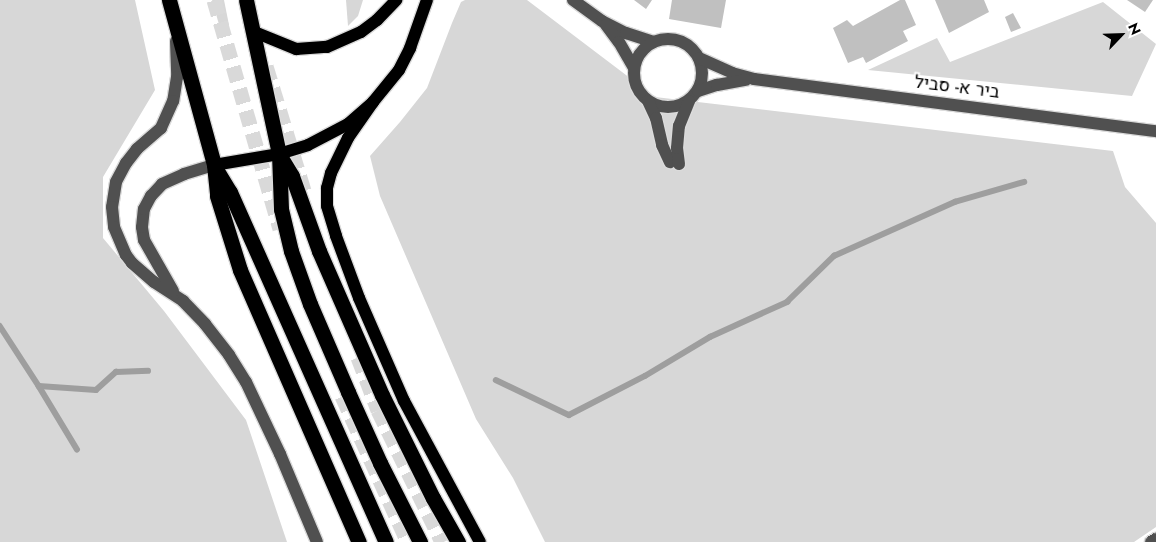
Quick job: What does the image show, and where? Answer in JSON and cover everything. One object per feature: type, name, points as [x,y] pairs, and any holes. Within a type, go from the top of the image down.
[{"type":"highway","points":[[169,0],[214,166],[217,196],[240,270],[359,542]]},
{"type":"highway","points":[[246,0],[279,154],[280,209],[291,251],[310,304],[380,463],[420,542]]},
{"type":"highway","points":[[279,154],[292,176],[319,251],[382,395],[433,498],[458,542]]},
{"type":"highway","points":[[214,166],[230,192],[386,542]]},
{"type":"main road","points":[[252,31],[296,49],[327,47],[361,32],[377,20],[396,0]]},
{"type":"main road","points":[[427,0],[410,48],[398,70],[348,138],[331,173],[327,188],[327,206],[359,298],[404,401],[480,542]]},
{"type":"main road","points":[[214,166],[279,154],[325,138],[348,124],[373,102]]},
{"type":"street","points":[[573,0],[602,22],[620,42],[634,68],[636,87],[648,102],[656,118],[662,145],[675,163],[679,126],[689,101],[698,90],[702,80],[703,68],[699,58],[694,50],[680,41],[662,39],[654,42],[641,52],[634,68]]},
{"type":"street","points":[[174,17],[177,77],[173,101],[161,128],[137,149],[126,163],[116,182],[112,207],[118,239],[126,255],[142,273],[177,297]]},
{"type":"street","points":[[602,22],[626,33],[654,42]]},
{"type":"street","name":"ביר א- סביל","points":[[699,58],[732,73],[754,79],[1156,131]]},
{"type":"street","name":"ביר א- סביל","points":[[698,90],[717,84],[754,79]]},
{"type":"street","points":[[648,102],[669,108],[689,101]]},
{"type":"street","points":[[214,166],[184,174],[162,184],[151,196],[144,209],[142,227],[144,240],[159,270],[177,297],[217,338],[246,382],[292,479],[317,542]]},
{"type":"street","points":[[1151,542],[1156,539]]},
{"type":"shaded area","points":[[0,0],[135,0],[155,90],[103,177],[103,238],[164,311],[246,420],[287,542],[0,542]]},
{"type":"shaded area","points":[[212,0],[224,0],[229,25],[220,28]]},
{"type":"shaded area","points":[[346,0],[363,0],[358,16],[348,26]]},
{"type":"shaded area","points":[[465,0],[527,0],[655,97],[1113,151],[1125,187],[1156,223],[1156,527],[1134,542],[545,542],[513,478],[476,419],[380,196],[370,156],[427,88],[461,2]]},
{"type":"shaded area","points":[[1103,2],[1156,44],[1132,96],[868,70],[937,38],[950,62]]},
{"type":"building","points":[[634,0],[652,0],[646,9]]},
{"type":"building","points":[[672,0],[726,0],[721,28],[669,19]]},
{"type":"building","points":[[900,0],[905,0],[916,25],[903,31],[908,41],[866,63],[863,57],[848,63],[833,28],[847,20],[853,26]]},
{"type":"building","points":[[935,0],[984,0],[989,12],[949,33]]},
{"type":"building","points":[[1127,0],[1153,0],[1145,12]]},
{"type":"building","points":[[1013,13],[1021,28],[1011,32],[1005,17]]},
{"type":"waterway","points":[[496,380],[569,415],[645,376],[710,337],[787,302],[834,256],[955,202],[1024,182]]},
{"type":"waterway","points":[[0,326],[39,386],[96,390],[116,372],[148,371]]},
{"type":"waterway","points":[[39,386],[77,449]]},
{"type":"tunnel","points":[[214,0],[280,229]]},
{"type":"tunnel","points":[[266,66],[304,190]]},
{"type":"tunnel","points":[[358,357],[378,410],[442,542]]},
{"type":"tunnel","points":[[342,396],[408,542]]}]
